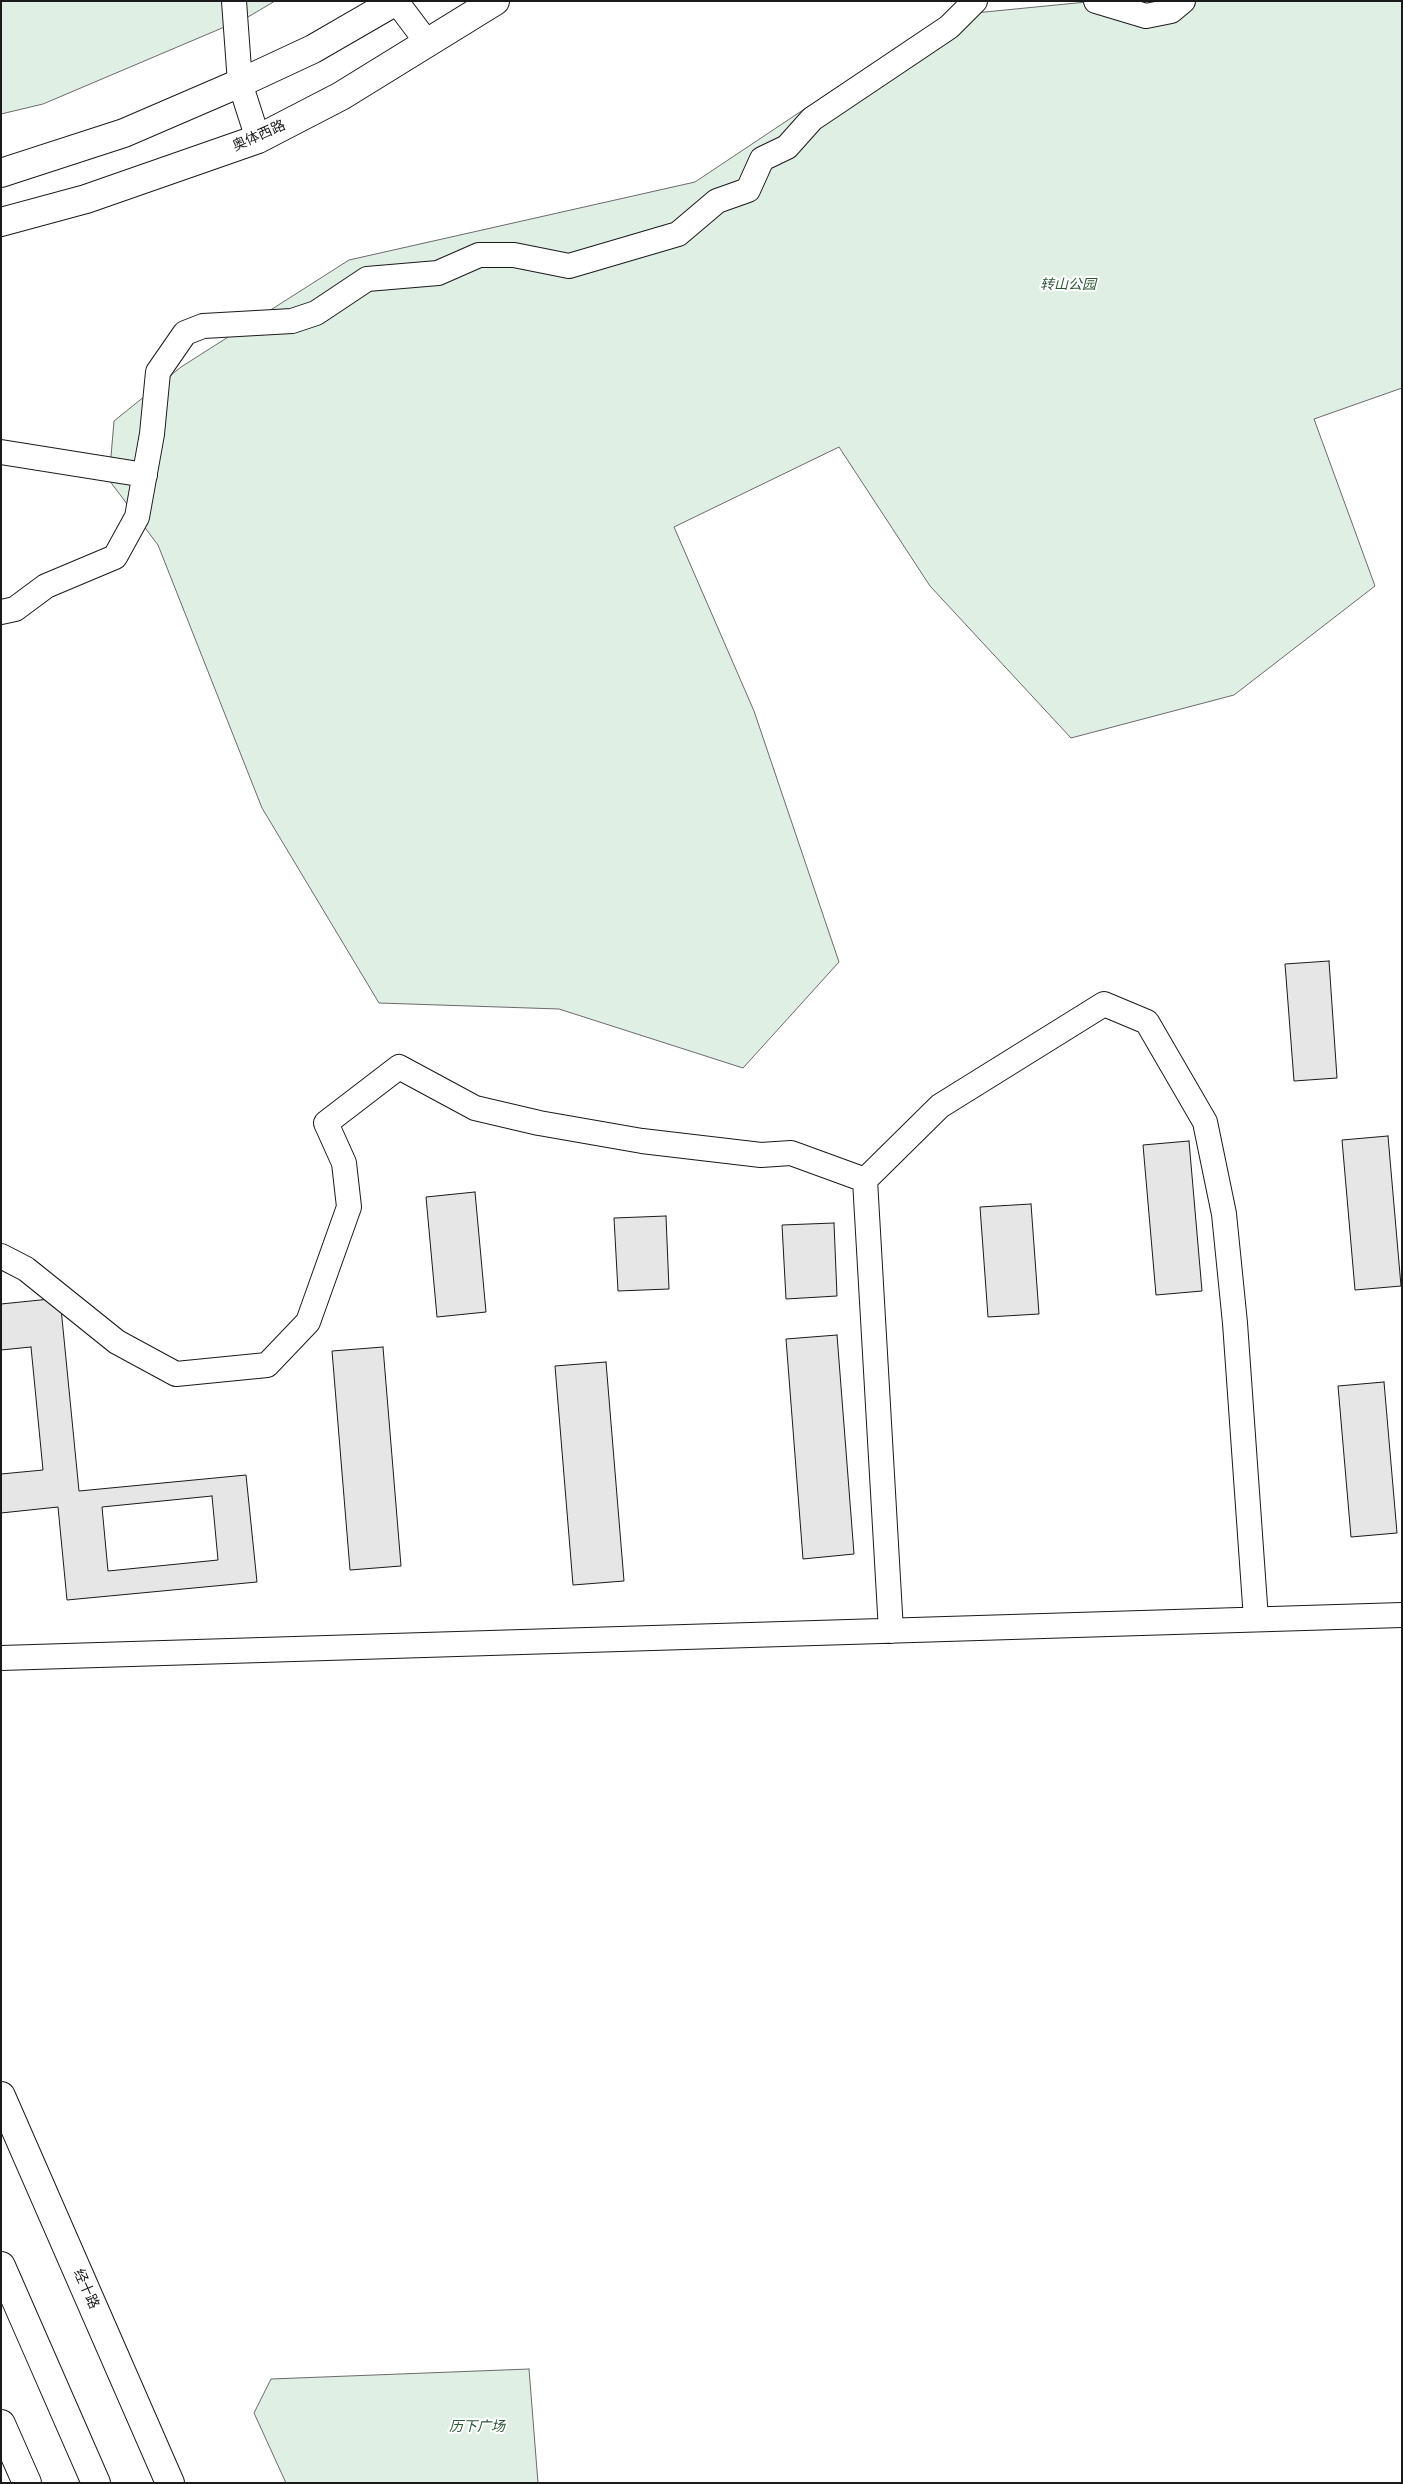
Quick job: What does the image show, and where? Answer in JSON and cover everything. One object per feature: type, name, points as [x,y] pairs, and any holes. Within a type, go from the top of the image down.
[{"type":"main road","points":[[1,173],[124,133],[240,83],[313,50],[396,1]]},
{"type":"main road","name":"奥体西路","points":[[1,222],[86,199],[258,139],[341,96],[426,42],[496,1]]},
{"type":"main road","name":"经十路","points":[[1,2096],[170,2483]]},
{"type":"main road","points":[[1,2266],[96,2483]]},
{"type":"main road","points":[[1,2424],[27,2483]]},
{"type":"street","points":[[234,1],[240,83],[258,139]]},
{"type":"street","points":[[396,1],[426,42]]},
{"type":"street","points":[[1,612],[15,609],[46,586],[115,557],[137,517],[152,434],[158,372],[185,333],[203,326],[292,321],[316,313],[366,279],[438,273],[479,255],[514,255],[569,266],[678,234],[717,201],[748,190],[762,158],[787,147],[812,119],[949,28],[976,1]]},
{"type":"street","points":[[1096,1],[1146,16],[1171,11],[1183,1]]},
{"type":"street","points":[[1,452],[145,476]]},
{"type":"street","points":[[891,1631],[865,1180],[940,1106],[1104,1004],[1147,1022],[1205,1122],[1224,1214],[1235,1323],[1256,1619]]},
{"type":"street","points":[[1,1256],[26,1269],[117,1342],[176,1374],[267,1365],[308,1322],[349,1207],[344,1163],[326,1123],[398,1067],[475,1108],[539,1123],[642,1141],[761,1155],[791,1153],[865,1180]]},
{"type":"street","points":[[1,1658],[1402,1615]]},
{"type":"green space","points":[[1,1],[275,1],[248,17],[43,104],[1,114]]},
{"type":"green space","name":"转山公园","points":[[1097,1],[1402,1],[1402,388],[1314,419],[1375,586],[1234,695],[1071,738],[930,586],[839,447],[674,527],[754,711],[839,962],[743,1068],[559,1009],[379,1003],[262,808],[158,545],[109,480],[114,421],[181,367],[349,260],[695,182],[944,16]]},
{"type":"green space","name":"历下广场","points":[[529,2369],[538,2483],[286,2483],[254,2413],[271,2379]]},
{"type":"building","points":[[1329,961],[1337,1078],[1294,1081],[1285,964]]},
{"type":"building","points":[[1388,1136],[1401,1286],[1355,1290],[1342,1140]]},
{"type":"building","points":[[1189,1141],[1202,1291],[1156,1295],[1143,1145]]},
{"type":"building","points":[[475,1192],[486,1312],[437,1317],[426,1197]]},
{"type":"building","points":[[1031,1204],[1039,1314],[988,1317],[980,1207]]},
{"type":"building","points":[[666,1216],[669,1289],[618,1291],[614,1218]]},
{"type":"building","points":[[834,1223],[837,1296],[786,1299],[782,1225]]},
{"type":"building","points":[[60,1298],[79,1491],[246,1475],[257,1582],[67,1600],[58,1507],[1,1513],[1,1304]]},
{"type":"building","points":[[837,1335],[854,1554],[803,1559],[786,1339]]},
{"type":"building","points":[[31,1347],[43,1470],[1,1474],[1,1350]]},
{"type":"building","points":[[383,1347],[401,1566],[350,1570],[332,1351]]},
{"type":"building","points":[[606,1362],[624,1581],[573,1585],[555,1366]]},
{"type":"building","points":[[1384,1382],[1397,1533],[1351,1537],[1338,1386]]},
{"type":"building","points":[[212,1496],[218,1560],[108,1571],[102,1507]]}]
